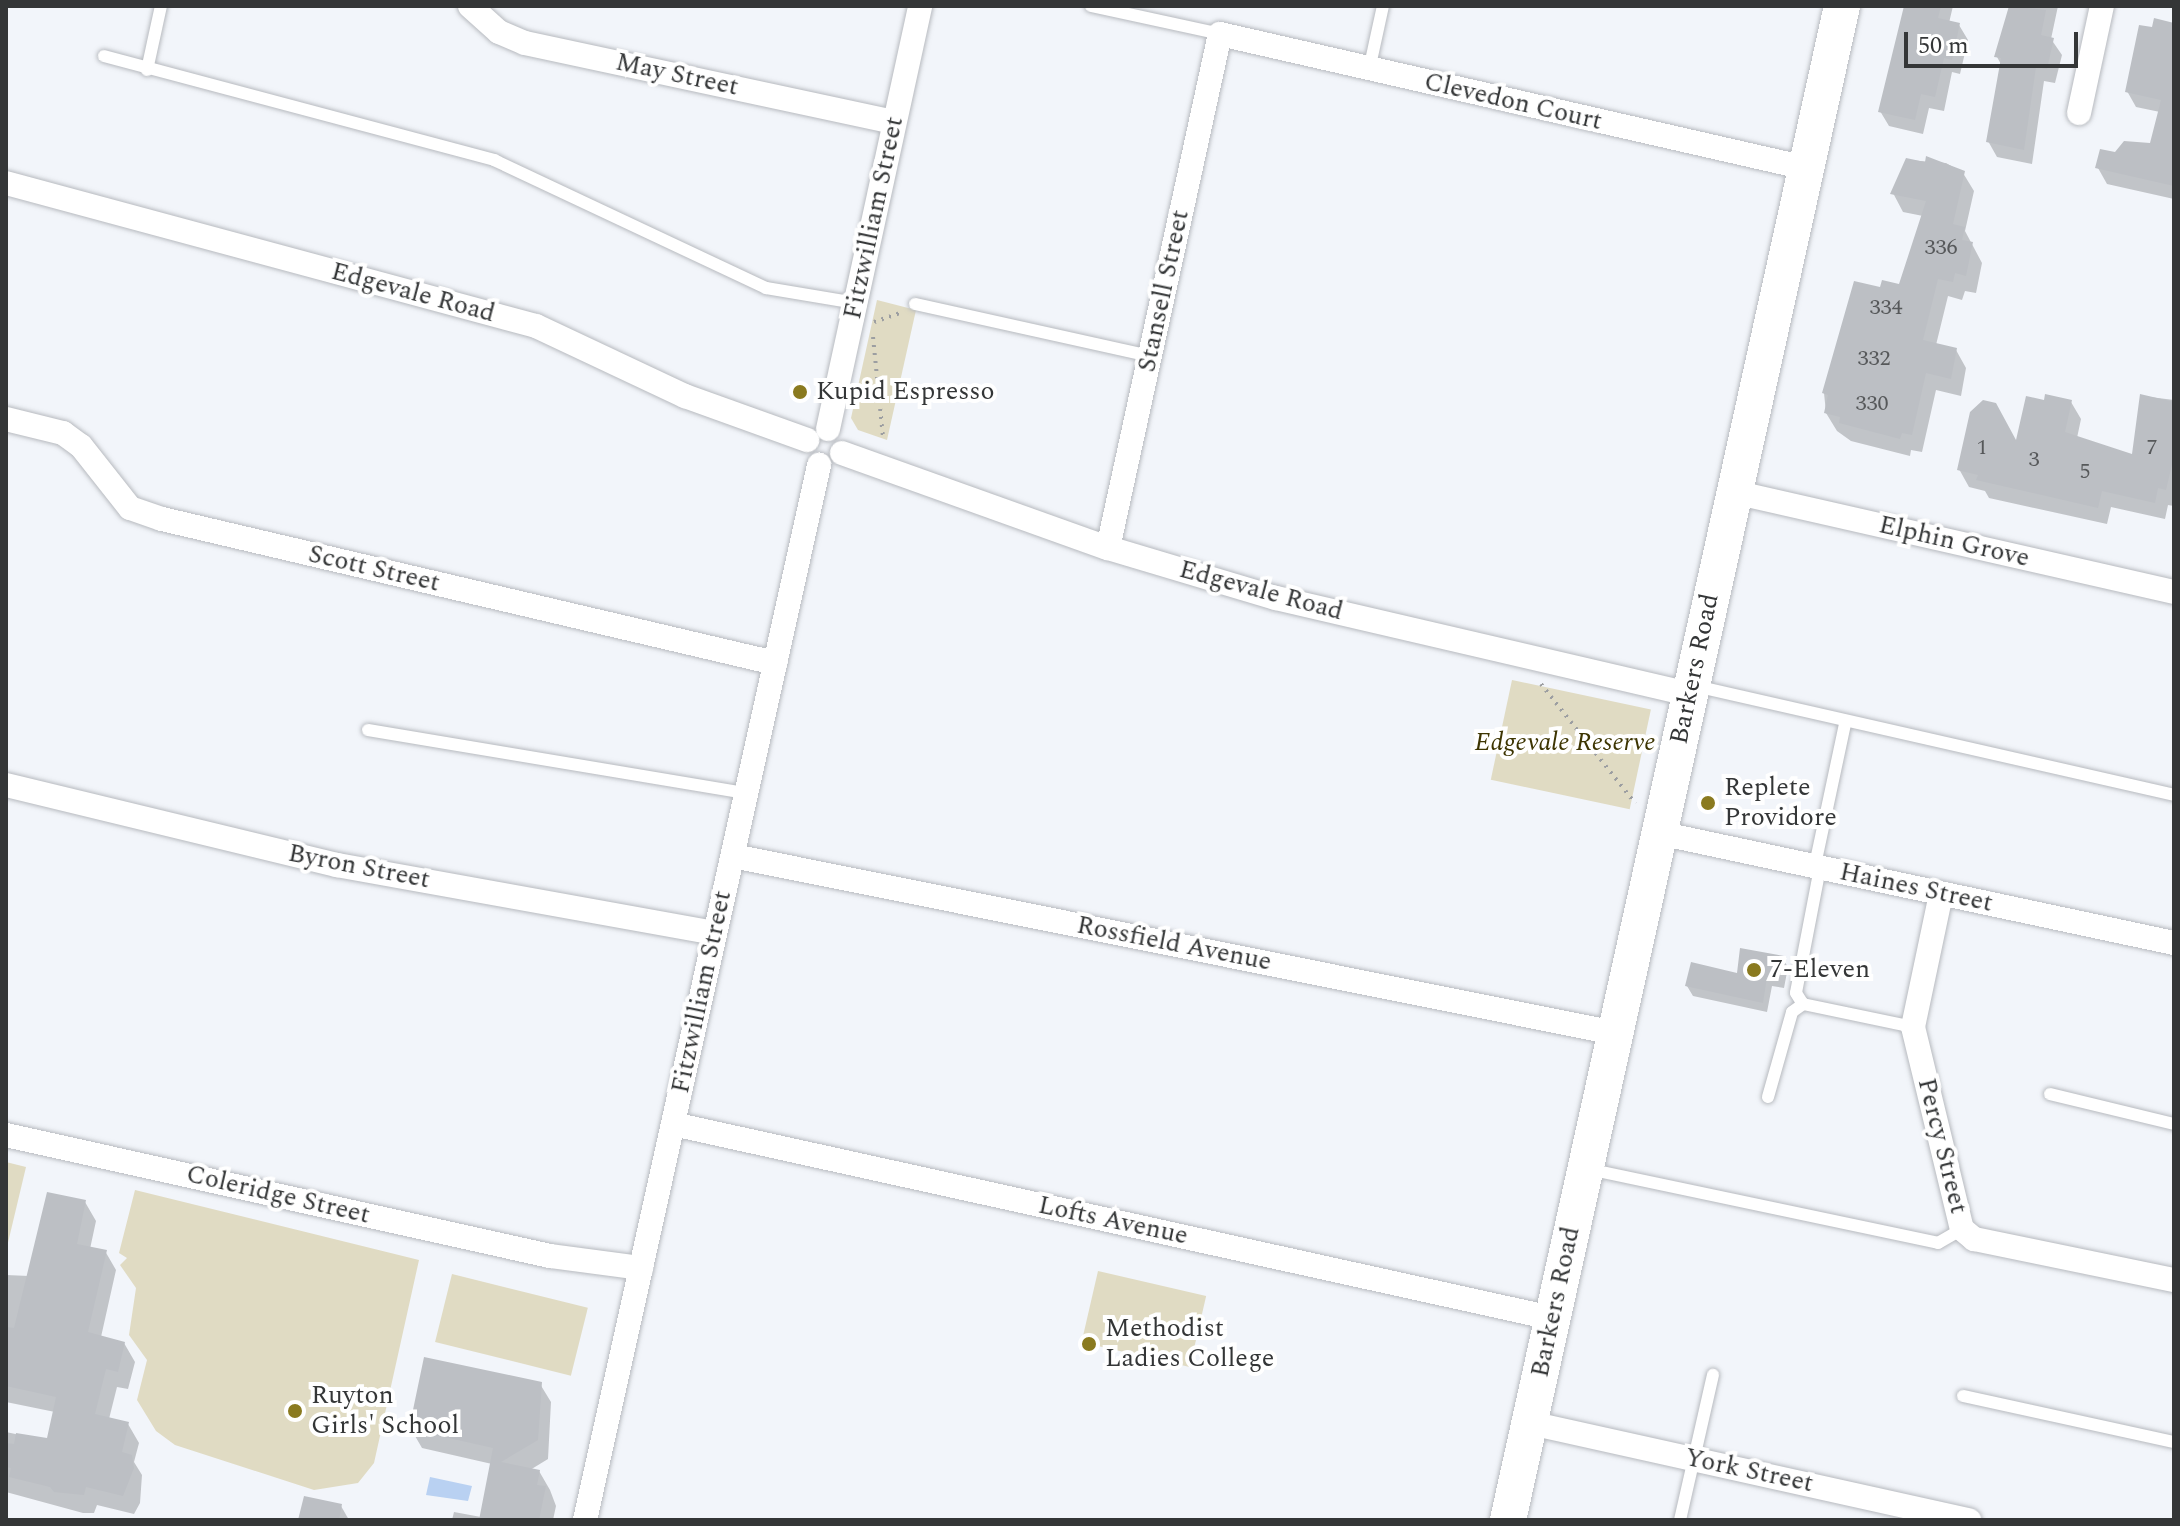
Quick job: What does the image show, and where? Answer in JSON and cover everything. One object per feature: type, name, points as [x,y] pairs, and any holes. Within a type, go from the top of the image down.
[{"type":"main road","name":"Barkers Road","points":[[1508,1520],[1842,6]]},
{"type":"street","name":"May Street","points":[[470,6],[499,32],[525,43],[894,122]]},
{"type":"street","name":"Fitzwilliam Street","points":[[818,435],[856,303],[920,6]]},
{"type":"street","points":[[2079,113],[2102,6]]},
{"type":"street","name":"Clevedon Court","points":[[1220,34],[1806,168]]},
{"type":"street","name":"Stansell Street","points":[[1108,548],[1220,34]]},
{"type":"street","name":"Edgevale Road","points":[[6,183],[536,326],[685,396],[818,435]]},
{"type":"street","name":"Scott Street","points":[[6,419],[63,433],[81,446],[130,508],[162,519],[775,663]]},
{"type":"street","points":[[818,435],[839,436],[842,453],[834,463],[819,465],[809,457],[818,435]]},
{"type":"street","name":"Edgevale Road","points":[[842,453],[1108,548],[1276,598],[1519,656],[1691,690]]},
{"type":"street","name":"Fitzwilliam Street","points":[[586,1519],[819,465]]},
{"type":"street","name":"Elphin Grove","points":[[1734,492],[2174,592]]},
{"type":"street","name":"Byron Street","points":[[6,785],[337,865],[714,933]]},
{"type":"street","name":"Haines Street","points":[[1659,833],[2174,943]]},
{"type":"street","name":"Rossfield Avenue","points":[[733,856],[1615,1033]]},
{"type":"street","name":"Percy Street","points":[[1941,894],[1913,1027],[1962,1229],[1974,1239],[2174,1280]]},
{"type":"street","name":"Lofts Avenue","points":[[673,1124],[1552,1318]]},
{"type":"street","name":"Coleridge Street","points":[[6,1135],[639,1276]]},
{"type":"street","name":"York Street","points":[[1530,1423],[1969,1520]]},
{"type":"lane","points":[[147,70],[161,6]]},
{"type":"lane","points":[[1091,6],[1220,34]]},
{"type":"lane","points":[[1369,70],[1383,6]]},
{"type":"lane","points":[[104,56],[147,70],[494,160],[766,288],[856,303]]},
{"type":"lane","points":[[915,304],[1150,356]]},
{"type":"lane","points":[[1691,690],[2174,795]]},
{"type":"lane","points":[[1845,724],[1796,993],[1803,1004],[1913,1027]]},
{"type":"lane","points":[[368,730],[746,793]]},
{"type":"lane","points":[[1768,1097],[1792,1012],[1803,1004]]},
{"type":"lane","points":[[2050,1094],[2174,1124]]},
{"type":"lane","points":[[1586,1169],[1938,1243],[1962,1229]]},
{"type":"lane","points":[[1680,1520],[1713,1375]]},
{"type":"lane","points":[[1963,1396],[2174,1442]]},
{"type":"path","points":[[883,438],[872,322],[915,304]]},
{"type":"path","points":[[1519,656],[1659,833]]},
{"type":"green space","points":[[877,300],[916,310],[887,440],[858,430],[851,418]]},
{"type":"green space","name":"Edgevale Reserve","points":[[1512,680],[1651,710],[1630,809],[1491,780]]},
{"type":"green space","points":[[6,1162],[26,1167],[6,1251]]},
{"type":"green space","points":[[135,1190],[419,1260],[374,1463],[358,1483],[314,1490],[175,1445],[156,1431],[137,1400],[147,1360],[129,1335],[136,1288],[120,1265],[127,1258],[119,1253]]},
{"type":"green space","points":[[1098,1271],[1206,1296],[1190,1367],[1082,1342]]},
{"type":"green space","points":[[452,1274],[588,1308],[571,1376],[435,1342]]},
{"type":"water","points":[[430,1477],[472,1486],[468,1501],[426,1495]]},
{"type":"building","points":[[1904,6],[1941,6],[1938,18],[1960,23],[1952,60],[1944,58],[1935,97],[1921,94],[1915,120],[1878,112]]},
{"type":"building","points":[[2009,6],[2046,10],[2041,35],[2054,38],[2047,69],[2036,67],[2024,150],[1986,142],[2001,58],[1994,57]]},
{"type":"building","points":[[2154,18],[2174,23],[2174,186],[2095,168],[2100,149],[2115,152],[2124,141],[2150,143],[2161,100],[2125,92],[2139,25],[2152,27]]},
{"type":"building","points":[[1926,156],[1965,171],[1953,224],[1965,227],[1962,240],[1973,242],[1966,276],[1955,273],[1953,282],[1938,279],[1923,340],[1957,348],[1951,379],[1926,373],[1912,435],[1902,433],[1900,439],[1839,423],[1840,417],[1824,413],[1828,395],[1822,393],[1854,281],[1880,287],[1882,280],[1899,284],[1926,201],[1890,194],[1906,158],[1925,162]]},
{"type":"building","points":[[2045,394],[2072,400],[2065,432],[2132,454],[2140,394],[2174,402],[2174,456],[2166,490],[2158,488],[2155,503],[2102,491],[2098,508],[1976,480],[1978,475],[1957,470],[1970,412],[1983,400],[1996,403],[2016,440],[2026,396],[2044,400]]},
{"type":"building","points":[[1740,948],[1784,956],[1779,980],[1767,977],[1763,1003],[1685,986],[1691,962],[1737,973]]},
{"type":"building","points":[[47,1192],[86,1200],[77,1244],[107,1250],[88,1332],[125,1342],[118,1372],[106,1369],[95,1414],[129,1422],[122,1452],[132,1455],[134,1468],[123,1496],[86,1487],[84,1495],[54,1492],[50,1487],[9,1477],[11,1468],[6,1467],[6,1443],[14,1444],[16,1433],[47,1438],[56,1397],[6,1386],[6,1327],[14,1328]]},
{"type":"building","points":[[424,1357],[542,1382],[538,1440],[501,1462],[540,1470],[537,1485],[546,1486],[539,1520],[479,1520],[493,1448],[409,1429]]},
{"type":"building","points":[[304,1496],[342,1504],[339,1520],[298,1520]]},
{"type":"place","name":"Kupid Espresso","points":[[800,392]]},
{"type":"place","name":"Replete Providore","points":[[1708,803]]},
{"type":"place","name":"7-Eleven","points":[[1754,970]]},
{"type":"place","name":"Methodist Ladies College","points":[[1089,1344]]},
{"type":"place","name":"Ruyton Girls' School","points":[[295,1411]]}]
